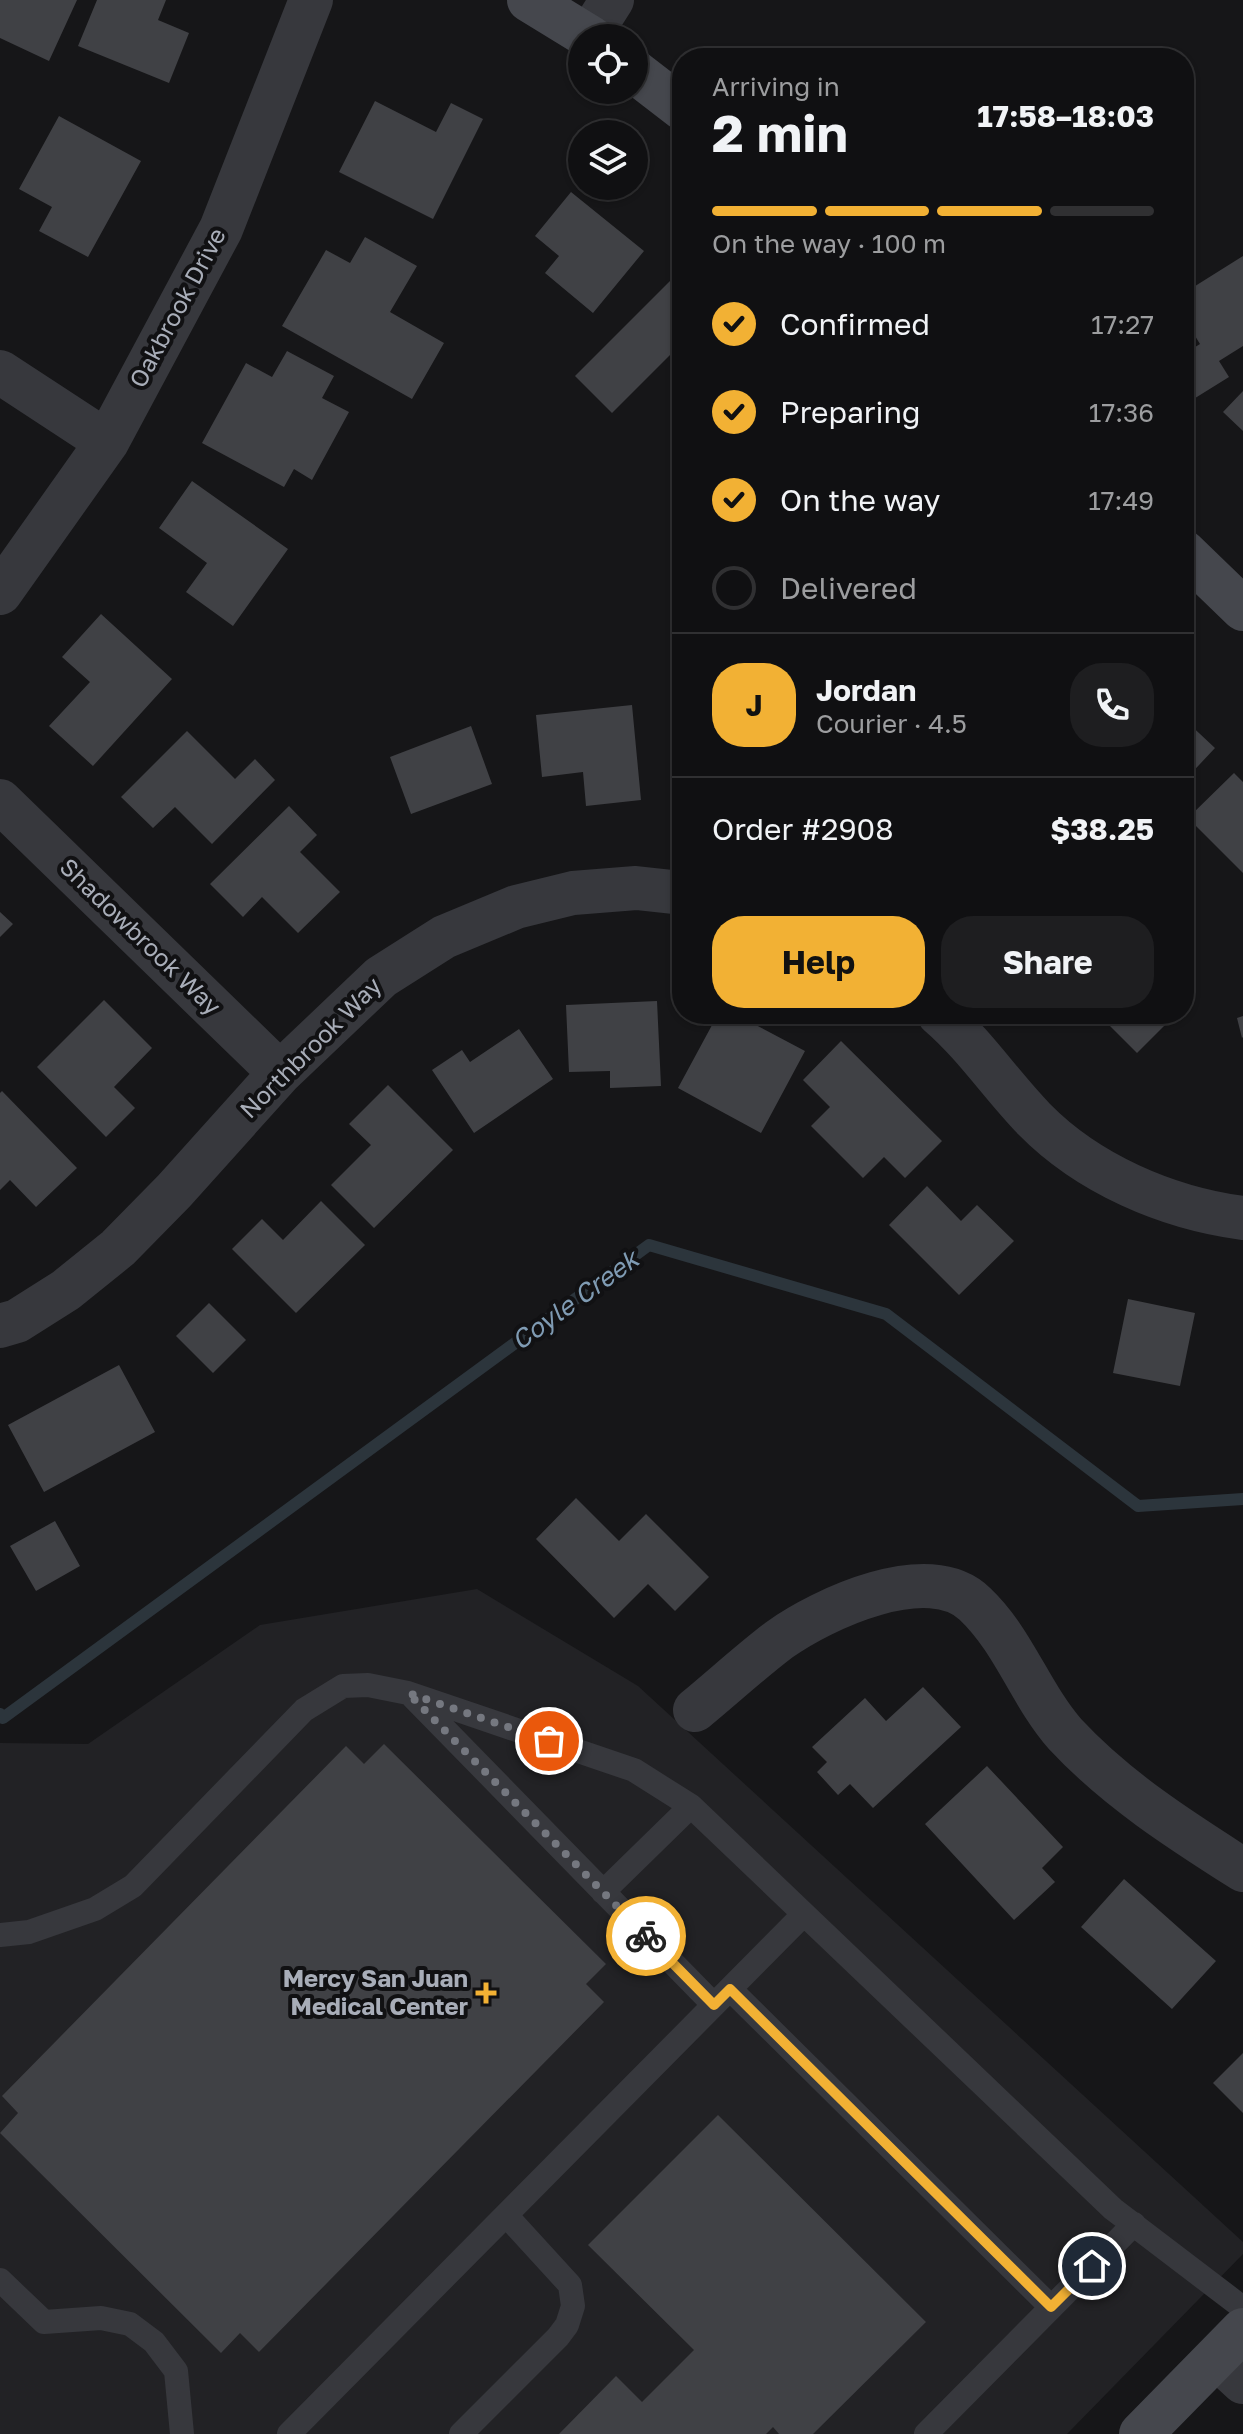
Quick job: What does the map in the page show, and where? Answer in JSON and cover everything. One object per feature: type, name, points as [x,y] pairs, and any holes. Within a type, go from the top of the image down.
[{"type":"main road","points":[[529,0],[594,24]]},
{"type":"main road","points":[[648,82],[672,100]]},
{"type":"main road","points":[[1194,562],[1243,609]]},
{"type":"main road","points":[[1141,2434],[1234,2357]]},
{"type":"street","name":"Oakbrook Drive","points":[[0,593],[107,442],[221,229],[311,0]]},
{"type":"street","points":[[0,372],[107,442]]},
{"type":"street","name":"Shadowbrook Way","points":[[0,801],[280,1073]]},
{"type":"street","name":"Northbrook Way","points":[[0,1326],[17,1321],[66,1290],[118,1248],[280,1073],[381,977],[444,937],[516,907],[573,893],[636,888],[672,892]]},
{"type":"street","points":[[949,1024],[1057,1141],[1113,1178],[1177,1202],[1243,1218]]},
{"type":"street","points":[[695,1710],[781,1639],[838,1607],[904,1586],[944,1588],[973,1601],[993,1625],[1032,1690],[1065,1733],[1107,1773],[1158,1815],[1243,1870]]},
{"type":"lane","points":[[0,1935],[29,1932],[95,1909],[133,1886],[304,1710],[343,1686],[368,1685],[408,1693],[634,1770],[691,1806],[1113,2209],[1243,2308]]},
{"type":"lane","points":[[408,1693],[603,1892],[722,1997],[1051,2307]]},
{"type":"lane","points":[[603,1892],[691,1806]]},
{"type":"lane","points":[[289,2434],[804,1914]]},
{"type":"lane","points":[[461,2434],[558,2337],[567,2325],[573,2306],[570,2285],[506,2215]]},
{"type":"lane","points":[[926,2434],[1134,2224]]},
{"type":"lane","points":[[0,2280],[44,2322],[101,2318],[130,2324],[154,2342],[176,2371],[182,2434]]},
{"type":"shaded area","name":"Mercy San Juan Medical Center","points":[[477,1589],[638,1686],[1243,2242],[1243,2254],[1067,2434],[0,2434],[0,1743],[88,1744],[260,1625]]},
{"type":"building","points":[[0,0],[77,0],[49,61],[0,38]]},
{"type":"building","points":[[97,0],[166,0],[158,20],[189,33],[169,83],[78,46]]},
{"type":"building","points":[[375,101],[436,132],[451,103],[483,119],[433,219],[339,172]]},
{"type":"building","points":[[59,116],[141,161],[88,257],[39,231],[52,207],[19,189]]},
{"type":"building","points":[[568,196],[568,200],[581,200],[644,251],[593,313],[545,273],[559,256],[535,236]]},
{"type":"building","points":[[365,237],[417,266],[390,312],[444,343],[412,399],[282,326],[326,250],[350,263]]},
{"type":"building","points":[[1243,256],[1243,346],[1219,361],[1229,377],[1194,399],[1194,348],[1200,344],[1194,334],[1194,287]]},
{"type":"building","points":[[670,281],[672,283],[672,353],[612,413],[575,376]]},
{"type":"building","points":[[287,351],[334,376],[322,398],[349,412],[312,480],[294,469],[284,487],[202,443],[246,363],[272,377]]},
{"type":"building","points":[[1243,391],[1243,431],[1223,412]]},
{"type":"building","points":[[192,481],[288,549],[233,626],[186,592],[207,563],[159,528]]},
{"type":"building","points":[[101,614],[172,679],[93,766],[49,726],[90,682],[62,657]]},
{"type":"building","points":[[632,705],[641,800],[586,806],[583,772],[542,777],[536,715]]},
{"type":"building","points":[[471,726],[492,784],[411,814],[390,757]]},
{"type":"building","points":[[1194,728],[1215,748],[1194,770]]},
{"type":"building","points":[[187,731],[235,779],[255,759],[275,780],[212,844],[175,807],[153,828],[121,797]]},
{"type":"building","points":[[1234,773],[1243,782],[1243,873],[1194,824],[1194,812]]},
{"type":"building","points":[[289,806],[317,835],[300,852],[340,892],[298,933],[262,897],[243,917],[210,884]]},
{"type":"building","points":[[0,912],[13,924],[0,937]]},
{"type":"building","points":[[104,1000],[152,1048],[114,1087],[135,1108],[106,1137],[37,1067]]},
{"type":"building","points":[[657,1001],[661,1086],[610,1088],[610,1071],[569,1072],[566,1005]]},
{"type":"building","points":[[1243,1016],[1243,1037],[1242,1038],[1237,1018]]},
{"type":"building","points":[[713,1024],[754,1024],[805,1051],[761,1133],[678,1088]]},
{"type":"building","points":[[1108,1024],[1166,1024],[1137,1053]]},
{"type":"building","points":[[519,1029],[553,1079],[474,1133],[432,1070],[462,1050],[470,1062]]},
{"type":"building","points":[[841,1041],[942,1141],[905,1178],[884,1157],[863,1178],[811,1126],[830,1107],[803,1080]]},
{"type":"building","points":[[388,1085],[453,1150],[374,1228],[331,1185],[371,1145],[349,1124]]},
{"type":"building","points":[[2,1091],[77,1168],[36,1207],[10,1180],[0,1190]]},
{"type":"building","points":[[927,1186],[961,1221],[977,1205],[1014,1241],[959,1295],[889,1225]]},
{"type":"building","points":[[321,1201],[365,1245],[296,1313],[232,1249],[262,1219],[283,1240]]},
{"type":"building","points":[[1128,1299],[1195,1313],[1180,1386],[1113,1373]]},
{"type":"building","points":[[209,1303],[246,1340],[213,1373],[176,1336]]},
{"type":"building","points":[[119,1365],[155,1432],[44,1492],[8,1425]]},
{"type":"building","points":[[576,1498],[619,1541],[646,1514],[709,1577],[675,1611],[648,1584],[614,1618],[536,1539]]},
{"type":"building","points":[[55,1521],[80,1566],[36,1591],[10,1546]]},
{"type":"building","points":[[923,1687],[961,1727],[873,1808],[850,1784],[838,1795],[817,1772],[827,1762],[812,1747],[865,1698],[886,1721]]},
{"type":"building","points":[[384,1744],[606,1964],[586,1984],[604,2002],[259,2352],[240,2333],[221,2353],[0,2133],[18,2113],[2,2096],[346,1746],[364,1764]]},
{"type":"building","points":[[987,1766],[1063,1847],[1042,1868],[1055,1882],[1014,1920],[925,1824]]},
{"type":"building","points":[[1124,1879],[1216,1961],[1172,2009],[1081,1927]]},
{"type":"building","points":[[1243,2053],[1243,2113],[1213,2083]]},
{"type":"building","points":[[718,2115],[926,2322],[813,2434],[779,2434],[773,2427],[766,2434],[559,2434],[616,2376],[642,2402],[694,2350],[588,2245]]},
{"type":"waterway","name":"Coyle Creek","points":[[0,1714],[3,1718],[649,1245],[886,1314],[1138,1506],[1243,1499]]},
{"type":"way so far","points":[[549,1741],[408,1693],[646,1936]]},
{"type":"place","name":"Mercy San Juan Medical Center","points":[[486,1993]]},
{"type":"route","points":[[646,1936],[714,2005],[730,1989],[1051,2307],[1092,2266]]}]
